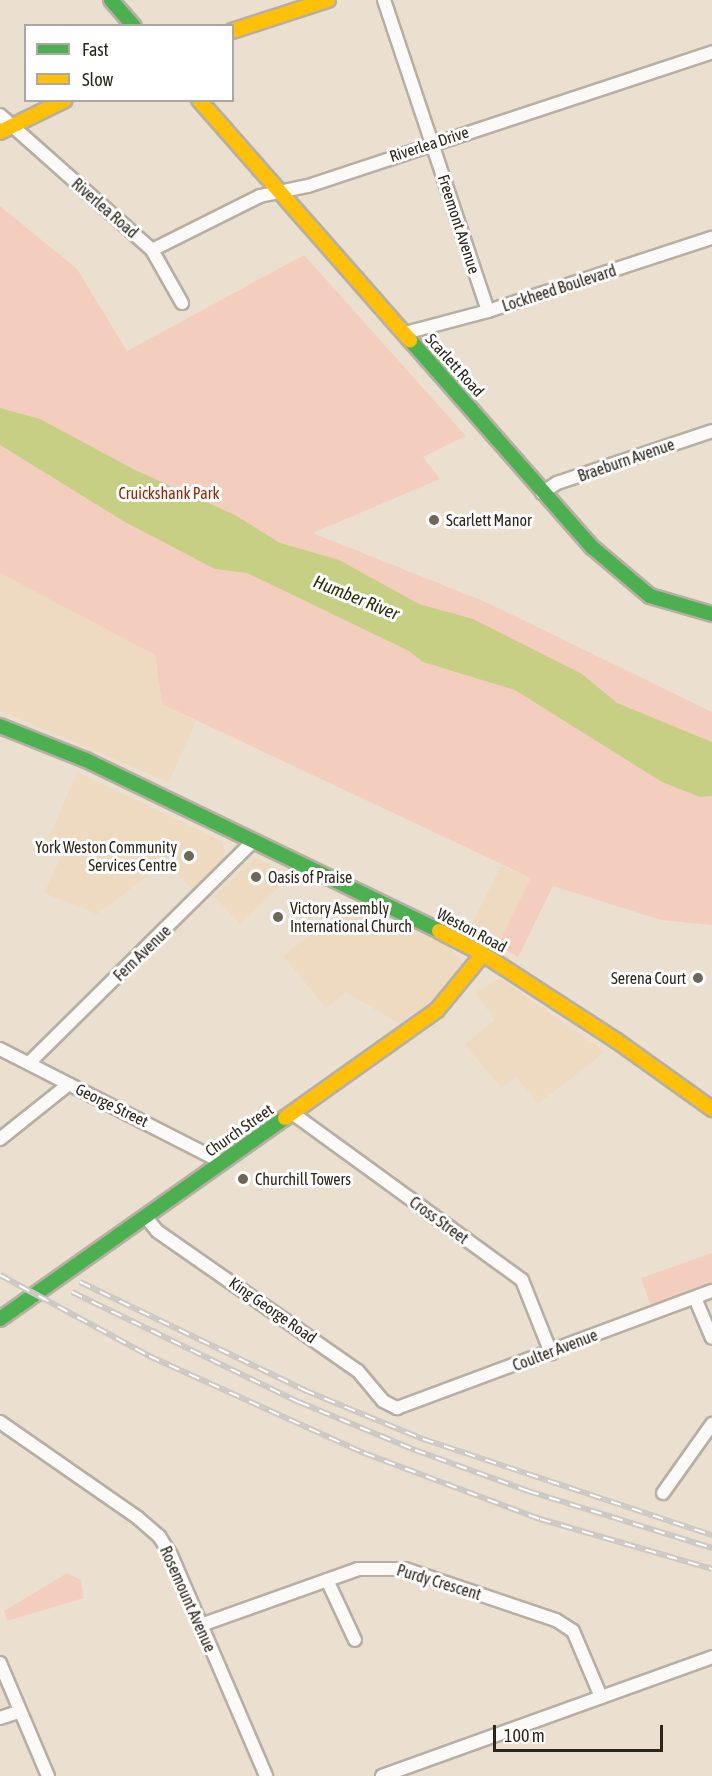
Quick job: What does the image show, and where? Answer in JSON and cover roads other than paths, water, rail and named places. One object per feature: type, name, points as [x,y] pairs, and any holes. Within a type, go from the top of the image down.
[{"type":"main road","points":[[111,0],[132,24]]},
{"type":"main road","points":[[234,30],[328,0]]},
{"type":"main road","points":[[6,130],[61,102]]},
{"type":"main road","name":"Scarlett Road","points":[[201,102],[405,333],[542,493],[592,547],[650,596],[712,614]]},
{"type":"main road","name":"Weston Road","points":[[0,726],[86,760],[362,891],[483,954],[617,1041],[712,1109]]},
{"type":"main road","name":"Church Street","points":[[0,1319],[437,1010],[483,954]]},
{"type":"street","name":"Freemont Avenue","points":[[384,0],[488,311]]},
{"type":"street","name":"Riverlea Drive","points":[[152,250],[260,196],[280,192],[712,52]]},
{"type":"street","name":"Riverlea Road","points":[[0,115],[6,130],[152,250],[182,303]]},
{"type":"street","name":"Lockheed Boulevard","points":[[405,333],[488,311],[712,238]]},
{"type":"street","name":"Braeburn Avenue","points":[[542,493],[557,483],[712,431]]},
{"type":"street","name":"Fern Avenue","points":[[29,1063],[253,841]]},
{"type":"street","name":"George Street","points":[[0,1049],[222,1162]]},
{"type":"street","points":[[0,1139],[69,1084]]},
{"type":"street","name":"Cross Street","points":[[292,1113],[522,1280],[551,1353]]},
{"type":"street","name":"King George Road","points":[[145,1216],[157,1231],[358,1371],[383,1401],[397,1408]]},
{"type":"street","name":"Coulter Avenue","points":[[397,1408],[551,1353],[712,1291]]},
{"type":"street","points":[[695,1298],[712,1338]]},
{"type":"street","name":"Rosemount Avenue","points":[[0,1422],[148,1525],[171,1556],[266,1776]]},
{"type":"street","points":[[663,1492],[712,1424]]},
{"type":"street","name":"Purdy Crescent","points":[[201,1625],[358,1569],[405,1569],[556,1620],[573,1631],[582,1646],[600,1697]]},
{"type":"street","points":[[327,1580],[355,1640]]},
{"type":"street","points":[[382,1776],[712,1657]]},
{"type":"street","points":[[0,1663],[48,1776]]},
{"type":"street","points":[[0,1718],[19,1712]]},
{"type":"water","name":"Humber River","points":[[0,408],[40,419],[135,470],[235,515],[280,543],[339,560],[419,604],[473,619],[582,674],[617,703],[712,742],[712,796],[700,797],[662,782],[515,690],[423,662],[409,651],[247,573],[215,569],[125,522],[0,445]]},
{"type":"railway","points":[[0,1275],[149,1356],[364,1453],[540,1519],[712,1569]]},
{"type":"railway","points":[[80,1282],[304,1390],[423,1439],[712,1535]]},
{"type":"railway","points":[[72,1292],[299,1402],[415,1450],[528,1491],[712,1548]]},
{"type":"place","name":"Scarlett Manor","points":[[434,520]]},
{"type":"place","name":"York Weston Community Services Centre","points":[[189,856]]},
{"type":"place","name":"Oasis of Praise","points":[[256,877]]},
{"type":"place","name":"Victory Assembly International Church","points":[[278,917]]},
{"type":"place","name":"Serena Court","points":[[698,978]]},
{"type":"place","name":"Churchill Towers","points":[[243,1179]]},
{"type":"park label","name":"Cruickshank Park","points":[[169,493]]}]
